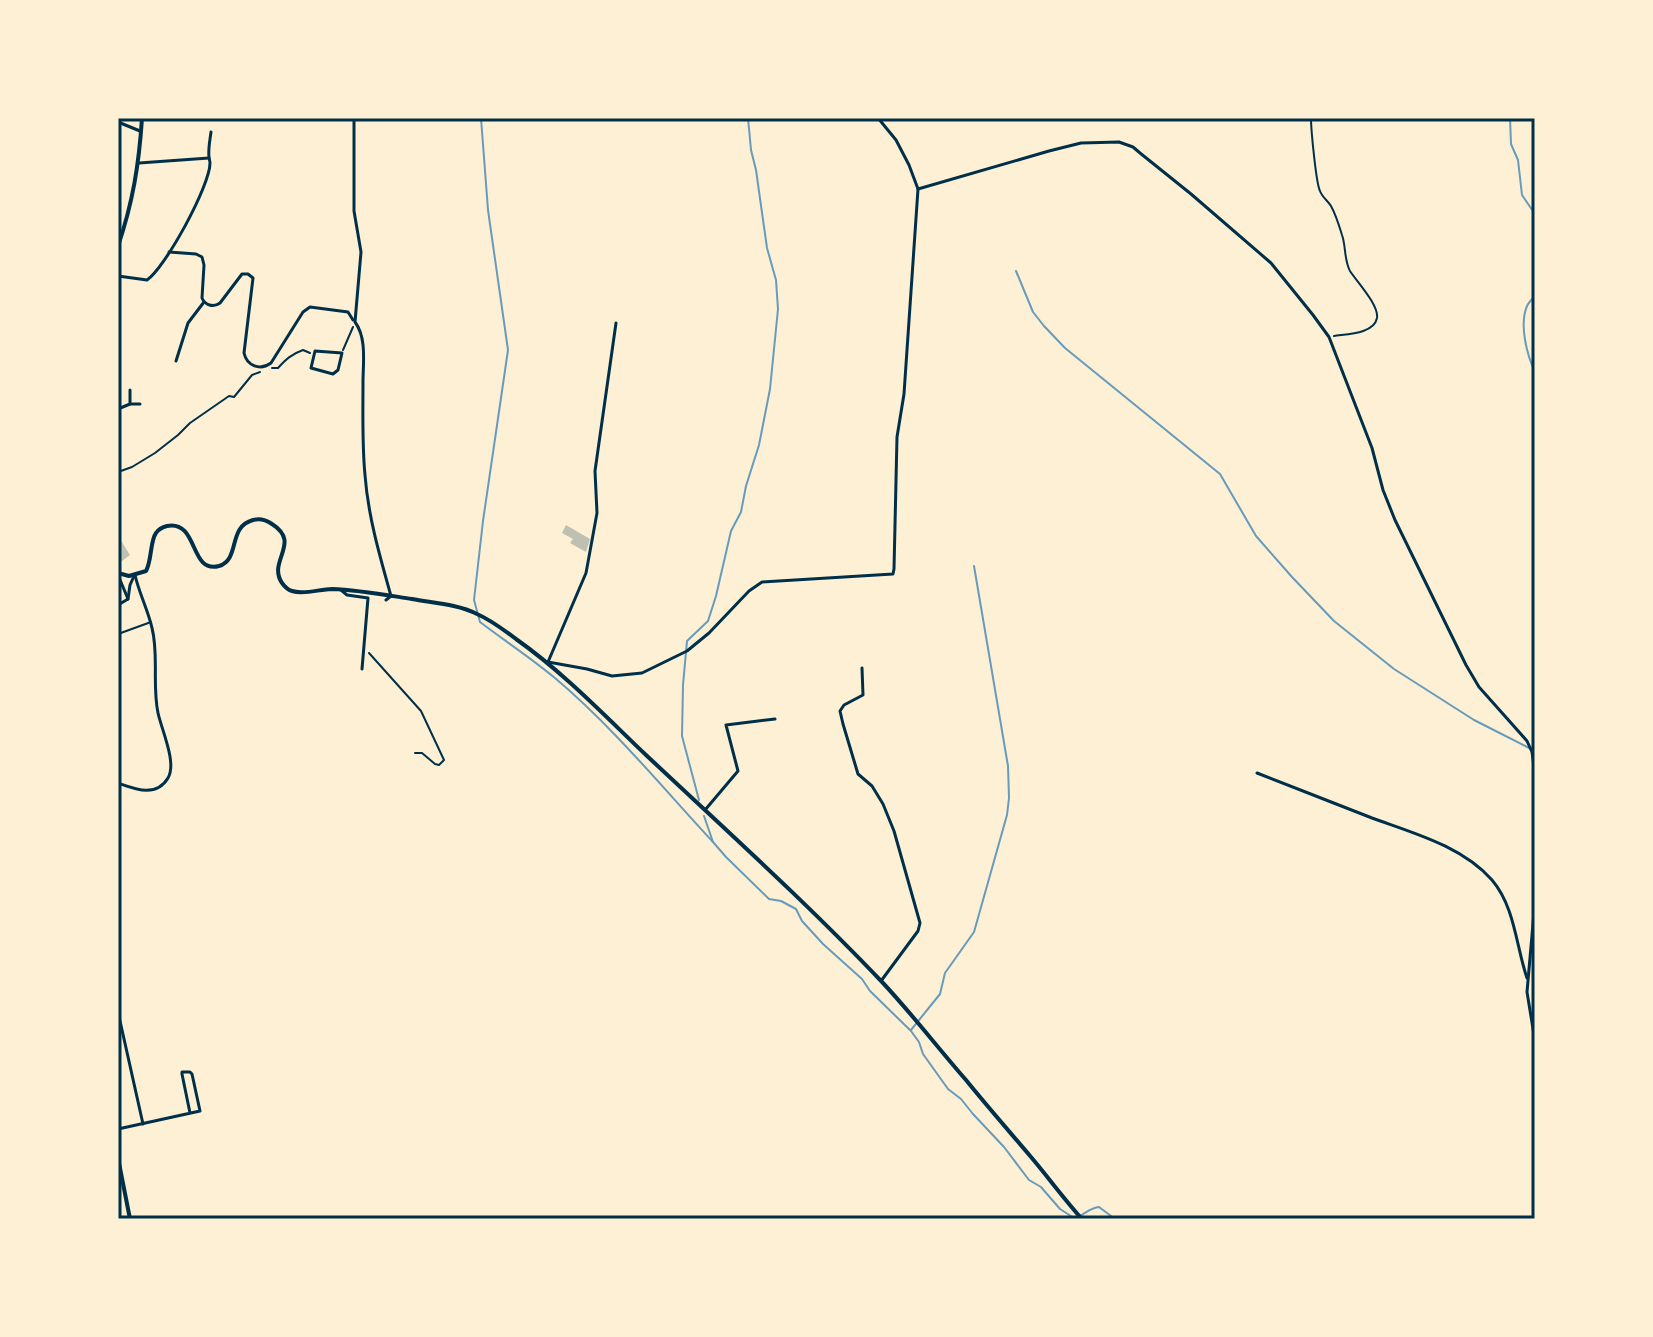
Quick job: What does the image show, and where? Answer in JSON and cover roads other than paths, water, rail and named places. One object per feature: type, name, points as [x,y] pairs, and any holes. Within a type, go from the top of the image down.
[{"type":"street","points":[[118,246],[128,217],[139,163],[142,118]]},
{"type":"street","points":[[354,118],[354,211],[361,252],[355,322]]},
{"type":"street","points":[[548,662],[612,676],[642,673],[687,651],[762,582],[893,574],[897,437],[904,394],[918,189],[896,140],[878,118]]},
{"type":"street","points":[[118,122],[141,131]]},
{"type":"street","points":[[118,276],[147,280],[169,252],[198,200],[210,165],[211,132]]},
{"type":"street","points":[[918,189],[1081,143],[1119,142],[1133,147],[1271,263],[1329,337],[1372,448],[1395,520],[1479,687],[1527,741],[1535,774]]},
{"type":"street","points":[[139,163],[209,158]]},
{"type":"street","points":[[169,252],[202,257],[201,293],[204,302],[212,306],[218,304],[242,274],[253,278],[244,353],[249,363],[263,367],[271,363],[303,312],[310,307],[348,312],[359,327],[364,346],[362,428],[365,477],[378,551],[394,597]]},
{"type":"street","points":[[176,361],[188,323],[204,302]]},
{"type":"street","points":[[548,662],[586,573],[597,513],[595,471],[616,323]]},
{"type":"street","points":[[315,351],[342,353],[338,370],[333,374],[311,368],[314,356],[315,351]]},
{"type":"street","points":[[130,390],[130,404]]},
{"type":"street","points":[[118,409],[140,404]]},
{"type":"street","points":[[118,574],[144,573],[148,569],[153,537],[162,528],[172,526],[182,528],[201,561],[209,566],[224,564],[231,557],[242,526],[262,520],[284,535],[285,547],[278,573],[286,588],[300,592],[323,589],[394,597],[462,608],[489,620],[548,662],[768,868],[881,982],[924,1029],[1081,1219]]},
{"type":"street","points":[[118,574],[128,599]]},
{"type":"street","points":[[128,599],[135,575]]},
{"type":"street","points":[[118,783],[151,791],[164,784],[171,771],[156,700],[151,622],[135,575]]},
{"type":"street","points":[[341,590],[347,595],[368,598],[362,669]]},
{"type":"street","points":[[118,605],[128,599]]},
{"type":"street","points":[[118,634],[151,622]]},
{"type":"street","points":[[862,668],[863,695],[844,705],[840,711],[858,774],[872,786],[894,831],[920,923],[918,931],[881,982]]},
{"type":"street","points":[[705,810],[738,771],[726,725],[775,719]]},
{"type":"street","points":[[1257,773],[1441,844],[1474,864],[1492,880],[1511,916],[1527,978]]},
{"type":"street","points":[[1535,901],[1527,978],[1535,1041]]},
{"type":"street","points":[[118,1012],[143,1124]]},
{"type":"street","points":[[118,1129],[200,1111],[189,1071],[182,1073],[190,1113]]},
{"type":"street","points":[[118,1158],[121,1187],[130,1219]]},
{"type":"waterway","points":[[481,118],[488,210],[508,350],[474,600],[480,622],[576,697],[713,842]]},
{"type":"waterway","points":[[699,800],[682,736],[687,641],[708,621],[731,531],[741,512],[770,389],[778,309],[776,280],[767,248],[748,118]]},
{"type":"waterway","points":[[1510,118],[1511,144],[1518,160],[1522,195],[1535,214]]},
{"type":"waterway","points":[[1016,271],[1033,312],[1044,326],[1065,348],[1220,474],[1256,536],[1334,621],[1394,669],[1474,720],[1531,749],[1535,744]]},
{"type":"waterway","points":[[1535,296],[1527,306],[1524,322],[1527,349],[1535,372]]},
{"type":"waterway","points":[[911,1030],[940,994],[945,973],[974,932],[1007,815],[1008,766],[974,566]]},
{"type":"waterway","points":[[704,816],[713,842],[726,857],[769,899],[796,909],[802,921],[823,944],[862,979],[870,991],[911,1031],[948,1089],[961,1099],[1004,1147],[1029,1180],[1074,1218],[1099,1207],[1115,1219]]}]
